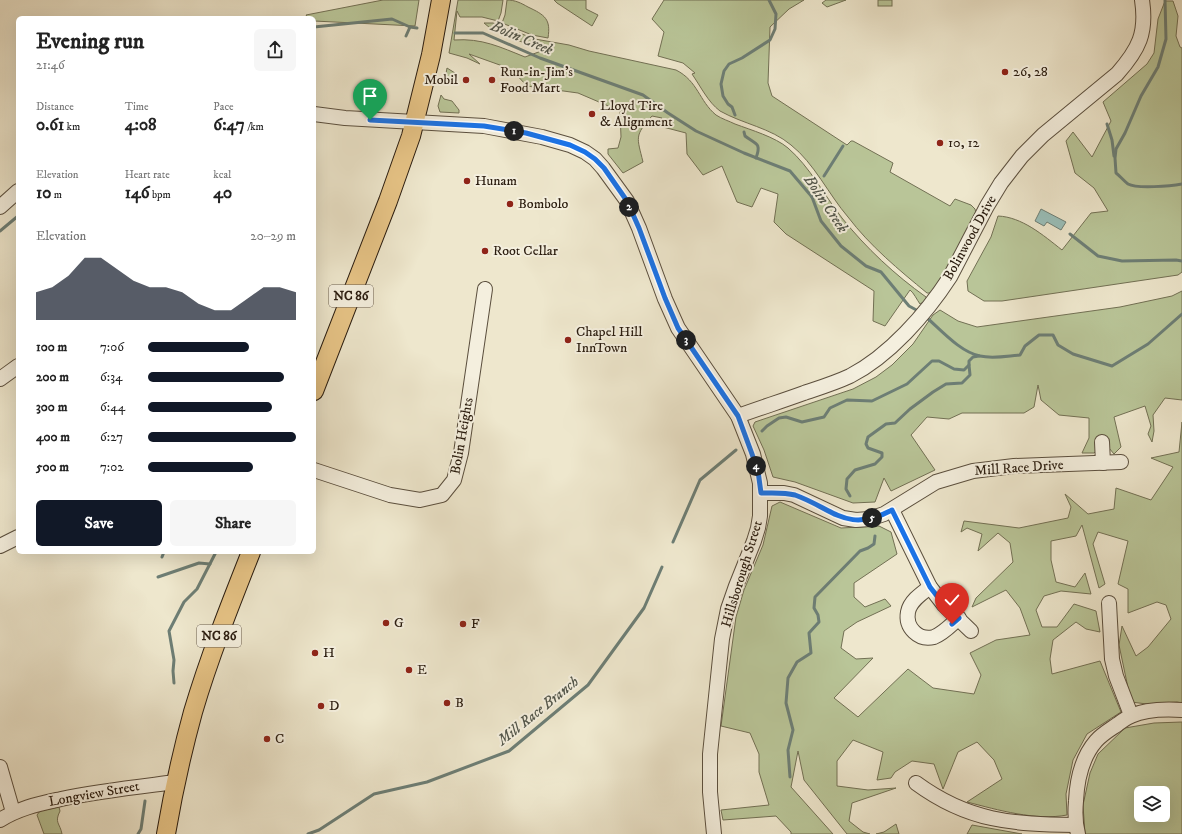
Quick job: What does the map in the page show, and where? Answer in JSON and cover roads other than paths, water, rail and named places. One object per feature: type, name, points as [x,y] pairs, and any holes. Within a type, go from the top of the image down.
[{"type":"main road","name":"NC 86","points":[[316,386],[388,201],[411,136],[431,55],[441,0]]},
{"type":"main road","name":"NC 86","points":[[166,834],[176,782],[196,704],[216,642],[250,554]]},
{"type":"street","name":"Bolinwood Drive","points":[[738,416],[849,376],[871,363],[890,349],[925,310],[950,277],[1001,183],[1022,156],[1043,135],[1104,84],[1126,63],[1139,42],[1143,30],[1145,16],[1142,0]]},
{"type":"street","name":"Hillsborough Street","points":[[316,114],[345,118],[484,126],[526,133],[570,145],[585,152],[595,159],[604,168],[627,201],[678,328],[738,416],[758,471],[761,493],[758,528],[728,609],[722,639],[710,754],[710,792],[714,834]]},
{"type":"street","points":[[0,207],[16,193]]},
{"type":"street","name":"Bolin Heights","points":[[316,471],[390,495],[420,500],[442,495],[454,480],[461,453],[485,289]]},
{"type":"street","points":[[0,379],[16,367]]},
{"type":"street","points":[[1102,442],[1103,463]]},
{"type":"street","name":"Mill Race Drive","points":[[761,493],[784,493],[794,495],[829,513],[849,519],[869,519],[892,510],[902,502],[936,482],[973,471],[1003,467],[1121,462]]},
{"type":"street","points":[[892,510],[930,587],[944,605],[971,631]]},
{"type":"street","points":[[0,546],[16,538]]},
{"type":"street","points":[[930,587],[915,600],[908,612],[908,620],[916,634],[924,638],[939,635],[959,618]]},
{"type":"street","points":[[1109,603],[1112,659],[1116,676],[1131,715]]},
{"type":"street","points":[[916,783],[935,797],[963,810],[984,817],[1006,822],[1077,829],[1077,785],[1081,768],[1096,741],[1131,715],[1168,709],[1182,710]]},
{"type":"street","points":[[0,767],[13,812]]},
{"type":"street","name":"Longview Street","points":[[0,820],[13,812],[35,805],[81,795],[135,786],[176,782]]},
{"type":"water","points":[[1041,209],[1066,222],[1061,230],[1047,222],[1044,226],[1035,221]]},
{"type":"waterway","points":[[735,115],[732,107],[723,96],[721,84],[724,71],[729,64],[742,58],[770,40],[775,29],[776,14],[769,0]]},
{"type":"waterway","points":[[1165,0],[1166,39],[1158,67],[1141,96],[1125,133],[1116,149],[1116,173],[1132,186],[1154,187],[1182,184]]},
{"type":"waterway","name":"Bolin Creek","points":[[316,27],[392,19],[410,27],[417,28]]},
{"type":"waterway","points":[[406,36],[410,27]]},
{"type":"waterway","name":"Bolin Creek","points":[[455,33],[483,33],[540,58],[643,95],[696,131],[744,153],[790,171],[812,197],[821,221],[841,246],[866,266],[881,272],[909,306],[920,312]]},
{"type":"waterway","points":[[1107,124],[1112,140],[1114,156]]},
{"type":"waterway","points":[[744,132],[745,136],[758,146],[756,158]]},
{"type":"waterway","points":[[824,176],[843,146]]},
{"type":"waterway","name":"Bolin Creek","points":[[812,197],[815,190]]},
{"type":"waterway","name":"Bolin Creek","points":[[0,231],[16,218]]},
{"type":"waterway","points":[[1070,234],[1098,256],[1122,261],[1182,261]]},
{"type":"waterway","name":"Bolin Creek","points":[[926,317],[958,345],[965,350],[980,356],[995,357],[1020,355],[1025,346],[1039,335],[1053,335],[1058,345],[1073,354],[1112,366],[1148,344],[1182,314]]},
{"type":"waterway","points":[[762,431],[779,418],[786,417],[802,422],[824,417],[830,408],[847,400],[872,401],[907,384],[932,361],[939,361],[954,369],[964,370],[969,365],[969,361],[973,357],[979,356]]},
{"type":"waterway","points":[[850,496],[846,489],[847,479],[855,470],[875,464],[882,457],[882,453],[868,448],[866,444],[868,437],[886,424],[895,423],[910,409],[946,384],[962,383],[970,375],[969,365]]},
{"type":"waterway","name":"Mill Race Branch","points":[[673,542],[700,480],[736,450]]},
{"type":"waterway","points":[[790,777],[788,750],[793,730],[786,703],[788,678],[797,662],[811,653],[809,633],[819,622],[818,615],[814,608],[815,597],[860,551],[874,544],[875,536]]},
{"type":"waterway","points":[[174,683],[174,660],[169,631],[184,602],[197,589],[215,554]]},
{"type":"waterway","points":[[158,577],[199,563],[210,564]]},
{"type":"waterway","name":"Mill Race Branch","points":[[308,834],[319,830],[374,794],[427,782],[509,751],[588,685],[644,608],[662,567]]},
{"type":"waterway","points":[[138,834],[141,829],[145,801]]},
{"type":"place","name":"26, 28","points":[[1005,72]]},
{"type":"place","name":"Mobil","points":[[466,80]]},
{"type":"place","name":"Run-in-Jim's Food Mart","points":[[492,80]]},
{"type":"place","name":"Lloyd Tire & Alignment","points":[[592,114]]},
{"type":"place","name":"10, 12","points":[[940,143]]},
{"type":"place","name":"Hunam","points":[[467,181]]},
{"type":"place","name":"Bombolo","points":[[510,204]]},
{"type":"place","name":"Root Cellar","points":[[485,251]]},
{"type":"place","name":"Chapel Hill InnTown","points":[[568,340]]},
{"type":"place","name":"G","points":[[386,623]]},
{"type":"place","name":"F","points":[[463,624]]},
{"type":"place","name":"H","points":[[315,653]]},
{"type":"place","name":"E","points":[[409,670]]},
{"type":"place","name":"B","points":[[447,703]]},
{"type":"place","name":"D","points":[[321,706]]},
{"type":"place","name":"C","points":[[267,739]]}]
